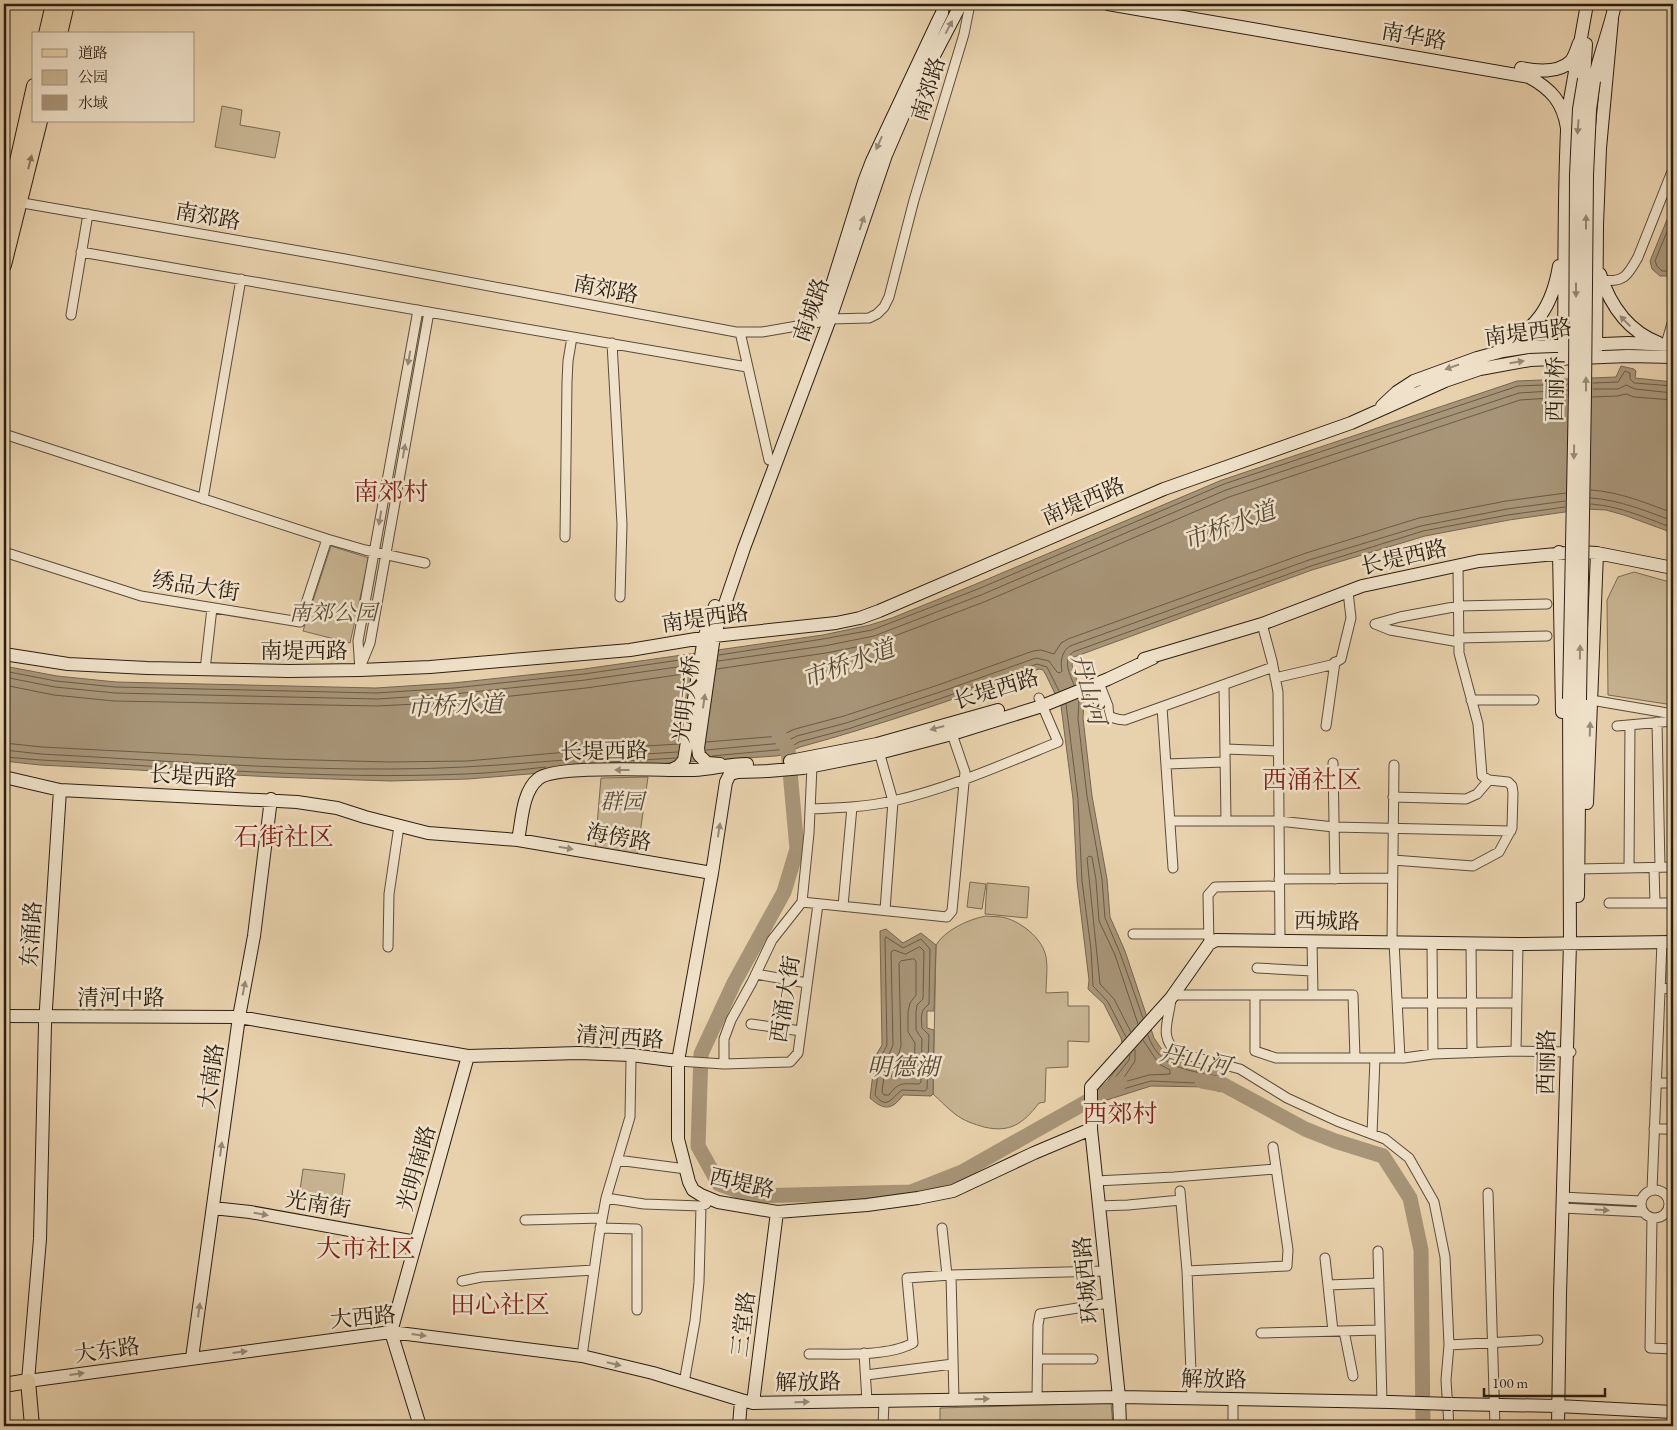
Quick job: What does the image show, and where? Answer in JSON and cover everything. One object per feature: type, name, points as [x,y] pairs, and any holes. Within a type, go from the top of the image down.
[{"type":"main road","points":[[46,32],[53,4]]},
{"type":"main road","points":[[60,32],[67,4]]},
{"type":"main road","points":[[4,219],[32,95]]},
{"type":"main road","points":[[4,265],[9,199],[40,122]]},
{"type":"main road","points":[[4,1385],[28,1381],[32,1426]]},
{"type":"street","name":"南城路","points":[[705,643],[769,460],[825,321],[864,182],[942,12],[943,4]]},
{"type":"street","name":"南城路","points":[[705,643],[744,548],[889,147],[905,111],[961,4]]},
{"type":"street","name":"南郊路","points":[[9,199],[740,332],[762,332],[825,321],[869,318],[877,314],[884,307],[889,297],[914,200],[964,34],[970,4]]},
{"type":"street","name":"南华路","points":[[1108,4],[1528,77],[1555,97],[1564,112],[1567,128]]},
{"type":"street","name":"南华路","points":[[1151,4],[1540,71],[1558,68],[1571,61],[1579,42]]},
{"type":"street","points":[[1564,352],[1564,239],[1567,128],[1579,42],[1588,4]]},
{"type":"street","points":[[1588,4],[1589,80]]},
{"type":"street","points":[[1596,351],[1600,148],[1615,4]]},
{"type":"street","points":[[1589,80],[1612,19]]},
{"type":"street","name":"西丽桥","points":[[1580,700],[1575,392],[1576,175],[1580,109],[1589,80]]},
{"type":"street","points":[[1602,280],[1613,281],[1621,279],[1631,269],[1638,258],[1673,170]]},
{"type":"street","points":[[71,315],[88,214]]},
{"type":"street","points":[[1479,358],[1512,342],[1524,334],[1538,320],[1552,294],[1564,239]]},
{"type":"street","points":[[82,252],[747,367]]},
{"type":"street","points":[[1597,256],[1602,280],[1615,308],[1622,318],[1643,335],[1669,345],[1673,320]]},
{"type":"street","points":[[203,499],[241,279]]},
{"type":"street","points":[[360,670],[358,641],[418,310]]},
{"type":"street","points":[[360,670],[370,643],[429,312]]},
{"type":"street","points":[[740,332],[769,460]]},
{"type":"street","points":[[565,537],[567,382],[572,336]]},
{"type":"street","points":[[612,343],[622,524],[620,597]]},
{"type":"street","name":"南堤西路","points":[[1373,414],[1397,392],[1414,381],[1479,358],[1503,352],[1528,348],[1564,352],[1669,345]]},
{"type":"street","name":"南堤西路","points":[[1596,351],[1628,356],[1673,358]]},
{"type":"street","name":"南堤西路","points":[[4,654],[68,664],[147,668],[289,671],[360,670],[430,667],[553,657],[630,650],[678,642],[705,643],[836,623],[860,618],[879,611],[1164,489],[1373,414],[1445,381],[1480,369],[1564,352]]},
{"type":"street","points":[[4,434],[328,539],[374,552],[425,563]]},
{"type":"street","name":"绣品大街","points":[[4,552],[140,596],[300,622],[328,539]]},
{"type":"street","points":[[1559,552],[1565,837],[1576,866]]},
{"type":"street","name":"长堤西路","points":[[726,787],[727,778],[733,773],[767,767],[805,765],[952,734],[1090,684],[1153,658],[1262,624],[1362,586],[1479,561],[1559,552],[1597,553],[1673,568]]},
{"type":"street","points":[[1576,866],[1586,836],[1580,700],[1597,553]]},
{"type":"street","points":[[1596,572],[1606,563],[1619,558]]},
{"type":"street","points":[[1392,860],[1473,866],[1499,852],[1512,828],[1514,793],[1512,786],[1508,782],[1488,780],[1482,776],[1478,724],[1459,653],[1458,566]]},
{"type":"street","points":[[1275,678],[1331,665],[1341,659],[1350,618],[1348,592]]},
{"type":"street","points":[[1546,604],[1458,606],[1400,617],[1376,624],[1390,630],[1459,640],[1547,636]]},
{"type":"street","points":[[205,670],[212,608]]},
{"type":"street","points":[[1262,624],[1278,692],[1280,941]]},
{"type":"street","name":"光明大桥","points":[[671,770],[679,766],[684,760],[698,670],[705,643]]},
{"type":"street","name":"光明大桥","points":[[705,643],[699,755],[719,773],[726,787]]},
{"type":"street","points":[[1326,726],[1335,662]]},
{"type":"street","points":[[1090,684],[1103,712],[1114,720],[1125,720],[1273,667]]},
{"type":"street","points":[[1224,684],[1226,821]]},
{"type":"street","points":[[810,809],[852,807],[893,801],[964,780],[1058,742],[1046,699]]},
{"type":"street","name":"长堤西路","points":[[878,749],[1046,699]]},
{"type":"street","points":[[1471,700],[1534,700]]},
{"type":"street","points":[[1580,700],[1673,714]]},
{"type":"street","name":"西丽路","points":[[1558,1426],[1562,1406],[1569,1052],[1580,700]]},
{"type":"street","points":[[1162,707],[1173,868]]},
{"type":"street","points":[[1617,726],[1673,721]]},
{"type":"street","points":[[1655,903],[1658,722]]},
{"type":"street","points":[[1629,868],[1630,724]]},
{"type":"street","points":[[802,902],[946,916],[952,911],[965,772],[952,734]]},
{"type":"street","points":[[878,749],[893,801],[885,910]]},
{"type":"street","points":[[1225,749],[1278,752]]},
{"type":"street","points":[[1166,764],[1225,762]]},
{"type":"street","points":[[1333,763],[1335,879]]},
{"type":"street","name":"长堤西路","points":[[4,777],[60,790],[271,800],[337,808],[428,833],[518,840],[527,795],[533,783],[544,774],[579,770],[671,770],[731,764],[767,767]]},
{"type":"street","points":[[724,1064],[724,1039],[731,1020],[772,940],[802,902],[810,809],[805,765]]},
{"type":"street","points":[[1394,765],[1393,942],[1400,1058]]},
{"type":"street","points":[[1393,797],[1466,799],[1477,794],[1488,780]]},
{"type":"street","name":"西堤路","points":[[726,787],[678,1061],[678,1140],[693,1190],[712,1200],[777,1212],[867,1205],[918,1198],[953,1191],[1091,1129]]},
{"type":"street","name":"东涌路","points":[[28,1381],[40,1239],[45,1020],[60,790]]},
{"type":"street","name":"大南路","points":[[192,1358],[238,1021],[254,936],[271,800]]},
{"type":"street","points":[[843,906],[852,807]]},
{"type":"street","points":[[1170,821],[1279,821],[1334,827],[1511,831]]},
{"type":"street","points":[[388,947],[388,894],[399,826]]},
{"type":"street","name":"海傍路","points":[[518,840],[712,873]]},
{"type":"street","points":[[1576,866],[1673,867]]},
{"type":"street","points":[[1091,1129],[1091,1087],[1172,997],[1209,939],[1208,895],[1215,887],[1335,879],[1392,878]]},
{"type":"street","points":[[1609,903],[1673,903]]},
{"type":"street","name":"西涌大街","points":[[678,1061],[724,1064],[790,1062],[798,1053],[818,904]]},
{"type":"street","points":[[1133,934],[1209,939]]},
{"type":"street","name":"西城路","points":[[1209,939],[1518,944],[1668,942]]},
{"type":"street","points":[[1312,941],[1313,995]]},
{"type":"street","points":[[1432,942],[1433,1054]]},
{"type":"street","points":[[1652,1190],[1661,988],[1668,942]]},
{"type":"street","points":[[1471,943],[1472,1053]]},
{"type":"street","points":[[1516,1051],[1518,944]]},
{"type":"street","points":[[1257,968],[1312,971]]},
{"type":"street","points":[[756,974],[807,983]]},
{"type":"street","points":[[1661,988],[1673,988]]},
{"type":"street","points":[[1255,995],[1255,1051],[1276,1058],[1400,1058],[1433,1054],[1516,1051],[1569,1052]]},
{"type":"street","points":[[1172,997],[1352,995],[1355,1058]]},
{"type":"street","points":[[1172,997],[1166,1037],[1170,1047],[1178,1053],[1240,1069],[1287,1098],[1337,1121],[1385,1139],[1409,1158],[1434,1202],[1445,1257],[1449,1345],[1446,1380],[1449,1426]]},
{"type":"street","points":[[1398,1003],[1517,1003]]},
{"type":"street","name":"清河中路","points":[[4,1016],[45,1020],[238,1021]]},
{"type":"street","name":"清河中路","points":[[4,1024],[45,1020]]},
{"type":"street","name":"清河西路","points":[[238,1021],[467,1060],[576,1059],[678,1061]]},
{"type":"street","points":[[751,1024],[801,1031]]},
{"type":"street","name":"清河西路","points":[[467,1060],[579,1053],[631,1055],[678,1061]]},
{"type":"street","points":[[1372,1134],[1376,1058]]},
{"type":"street","name":"光明南路","points":[[391,1332],[467,1060]]},
{"type":"street","points":[[582,1356],[606,1198],[630,1117],[631,1060]]},
{"type":"street","points":[[1656,1083],[1673,1083]]},
{"type":"street","name":"环城西路","points":[[1091,1129],[1119,1396],[1120,1426]]},
{"type":"street","points":[[1654,1129],[1673,1129]]},
{"type":"street","points":[[1187,1271],[1286,1266],[1288,1250],[1273,1147]]},
{"type":"street","points":[[617,1160],[686,1169]]},
{"type":"street","points":[[1096,1181],[1276,1169]]},
{"type":"street","points":[[1566,1203],[1643,1212],[1652,1218],[1659,1218],[1666,1214],[1671,1203],[1663,1193],[1652,1190],[1644,1194],[1640,1201],[1643,1212]]},
{"type":"street","points":[[1488,1193],[1495,1405],[1494,1426]]},
{"type":"street","points":[[1099,1206],[1128,1205],[1180,1195],[1187,1271],[1192,1398]]},
{"type":"street","points":[[606,1198],[644,1204],[701,1206],[712,1200]]},
{"type":"street","points":[[1566,1203],[1640,1201]]},
{"type":"street","points":[[684,1383],[695,1321],[699,1282],[701,1206]]},
{"type":"street","name":"光南街","points":[[213,1208],[250,1212],[416,1242]]},
{"type":"street","name":"三堂路","points":[[739,1426],[747,1402],[777,1212]]},
{"type":"street","points":[[525,1220],[602,1218]]},
{"type":"street","points":[[1652,1218],[1650,1348],[1673,1349]]},
{"type":"street","points":[[600,1228],[637,1229],[637,1310]]},
{"type":"street","points":[[942,1228],[949,1275],[954,1400]]},
{"type":"street","points":[[1378,1251],[1380,1330],[1386,1402]]},
{"type":"street","points":[[1325,1258],[1333,1331]]},
{"type":"street","points":[[462,1281],[481,1277],[594,1270]]},
{"type":"street","points":[[809,1354],[864,1353],[905,1348],[913,1343],[907,1278],[949,1275],[1106,1271]]},
{"type":"street","points":[[1328,1285],[1379,1283]]},
{"type":"street","points":[[1038,1398],[1038,1326],[1040,1314],[1109,1303]]},
{"type":"street","points":[[1261,1334],[1380,1330]]},
{"type":"street","points":[[1344,1331],[1354,1376]]},
{"type":"street","points":[[391,1332],[420,1426]]},
{"type":"street","name":"大西路","points":[[192,1358],[391,1332],[582,1356],[653,1373],[747,1402]]},
{"type":"street","points":[[1449,1345],[1538,1340]]},
{"type":"street","points":[[864,1353],[867,1401]]},
{"type":"street","name":"大东路","points":[[28,1381],[192,1358]]},
{"type":"street","points":[[1038,1359],[1093,1359]]},
{"type":"street","points":[[866,1375],[953,1364]]},
{"type":"street","name":"解放路","points":[[747,1402],[1119,1396],[1562,1406],[1673,1412]]},
{"type":"street","points":[[1233,1399],[1233,1426]]},
{"type":"street","points":[[883,1426],[884,1401]]},
{"type":"street","name":"西丽路","points":[[1562,1406],[1566,1426]]},
{"type":"green space","points":[[222,106],[242,110],[240,125],[280,132],[275,158],[215,147]]},
{"type":"green space","name":"南郊公园","points":[[331,546],[369,558],[350,643],[303,631]]},
{"type":"green space","points":[[1634,572],[1673,583],[1673,705],[1608,695],[1607,600],[1618,577]]},
{"type":"green space","name":"群园","points":[[648,777],[637,855],[595,848],[601,778]]},
{"type":"green space","points":[[970,882],[986,884],[982,909],[967,907]]},
{"type":"green space","points":[[987,883],[1029,887],[1027,918],[985,914]]},
{"type":"green space","points":[[986,916],[1009,919],[1027,929],[1037,939],[1046,957],[1046,993],[1068,992],[1068,1006],[1089,1006],[1089,1042],[1068,1041],[1068,1067],[1046,1068],[1045,1102],[1039,1103],[1015,1125],[1001,1129],[984,1127],[965,1120],[952,1112],[933,1094],[936,945],[951,930]]},
{"type":"green space","points":[[303,1169],[345,1174],[341,1202],[299,1197]]},
{"type":"green space","points":[[1111,1403],[1113,1426],[940,1426],[940,1408]]},
{"type":"water","points":[[1673,205],[1673,276],[1660,276],[1652,269],[1650,261]]},
{"type":"water","name":"市桥水道","points":[[1621,366],[1634,369],[1636,371],[1635,378],[1673,382],[1673,533],[1606,510],[1586,509],[1509,520],[1425,536],[1312,570],[1074,657],[1072,665],[1084,700],[1083,718],[1092,796],[1107,879],[1110,917],[1125,951],[1154,1038],[1167,1057],[1184,1064],[1226,1072],[1220,1092],[1208,1087],[1151,1086],[1107,1100],[1099,1088],[1107,1082],[1125,1057],[1121,1038],[1104,1004],[1088,989],[1089,980],[1077,881],[1073,799],[1061,706],[1043,670],[1039,669],[890,720],[800,747],[793,750],[793,753],[776,756],[468,779],[390,781],[40,765],[4,761],[4,666],[57,676],[116,682],[376,688],[453,683],[584,669],[823,635],[870,625],[892,618],[1222,480],[1517,381],[1616,377]]},
{"type":"water","name":"明德湖","points":[[886,929],[903,943],[921,933],[936,945],[934,1011],[927,1011],[927,1028],[934,1030],[933,1094],[931,1096],[903,1095],[895,1104],[883,1107],[870,1098],[875,1057],[882,1045],[880,931]]},
{"type":"waterway","points":[[779,735],[788,749],[797,849],[784,892],[734,983],[701,1054],[698,1146],[719,1184],[752,1196],[911,1192],[962,1172],[1120,1083]]},
{"type":"waterway","name":"丹山河","points":[[1202,1081],[1224,1085],[1305,1129],[1335,1141],[1383,1156],[1410,1198],[1421,1250],[1423,1426]]},
{"type":"district","name":"南郊村","points":[[391,491]]},
{"type":"district","name":"西涌社区","points":[[1312,779]]},
{"type":"district","name":"石街社区","points":[[284,836]]},
{"type":"district","name":"西郊村","points":[[1120,1113]]},
{"type":"district","name":"大市社区","points":[[366,1248]]},
{"type":"district","name":"田心社区","points":[[500,1304]]}]
